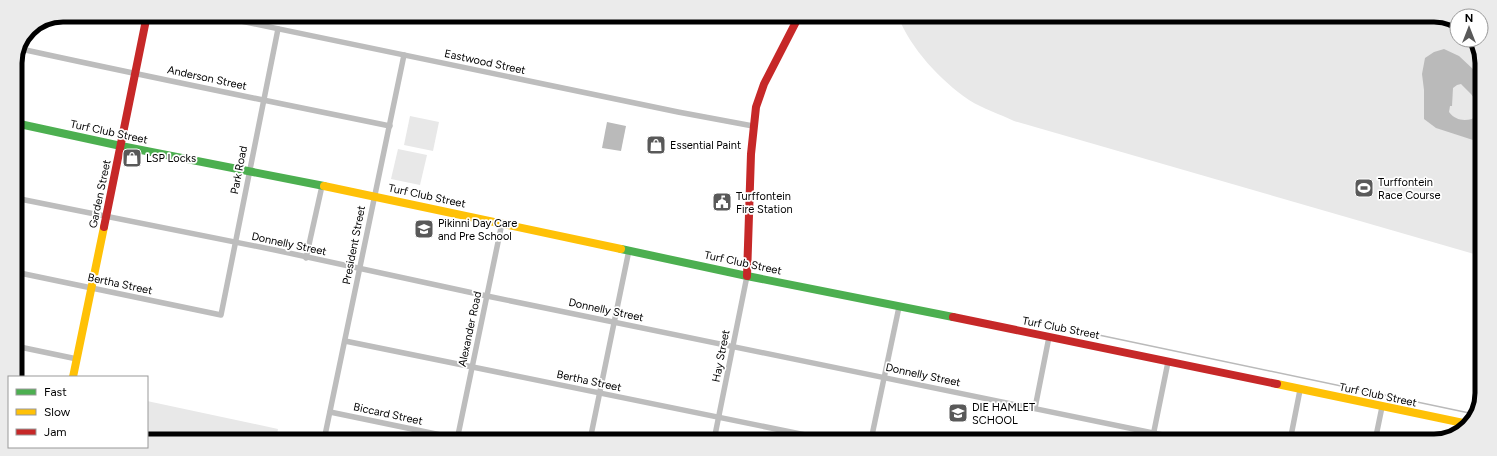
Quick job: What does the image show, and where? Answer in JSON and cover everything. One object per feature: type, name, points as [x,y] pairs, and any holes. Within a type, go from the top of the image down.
[{"type":"main road","name":"Garden Street","points":[[73,376],[146,22]]},
{"type":"main road","points":[[747,276],[753,126],[757,101],[796,22]]},
{"type":"main road","name":"Turf Club Street","points":[[22,125],[121,146],[374,196],[747,276],[1462,423]]},
{"type":"street","name":"Eastwood Street","points":[[245,22],[678,112],[753,126]]},
{"type":"street","name":"Park Road","points":[[221,315],[278,29]]},
{"type":"street","name":"Anderson Street","points":[[24,50],[390,126]]},
{"type":"street","name":"President Street","points":[[325,434],[404,55]]},
{"type":"street","points":[[306,258],[322,186]]},
{"type":"street","name":"Donnelly Street","points":[[22,199],[235,242],[733,347],[1162,434]]},
{"type":"street","name":"Alexander Road","points":[[458,434],[502,223]]},
{"type":"street","points":[[591,434],[629,250]]},
{"type":"street","name":"Bertha Street","points":[[22,273],[221,315]]},
{"type":"street","name":"Hay Street","points":[[715,434],[747,276]]},
{"type":"street","points":[[872,434],[899,307]]},
{"type":"street","points":[[1034,408],[1049,337]]},
{"type":"street","name":"Bertha Street","points":[[345,341],[800,434]]},
{"type":"street","points":[[22,347],[77,359]]},
{"type":"street","points":[[1153,432],[1168,362]]},
{"type":"street","points":[[1291,434],[1300,390]]},
{"type":"street","points":[[1376,434],[1382,407]]},
{"type":"street","name":"Biccard Street","points":[[330,412],[433,434]]},
{"type":"shaded area","name":"Turffontein Race Course","points":[[900,22],[1439,22],[1449,25],[1449,48],[1472,48],[1475,61],[1475,254],[1014,121],[974,103],[958,92],[937,74],[910,40]]},
{"type":"shaded area","points":[[1444,49],[1459,56],[1475,71],[1475,99],[1461,84],[1457,85],[1453,88],[1452,106],[1450,106],[1449,112],[1454,117],[1462,120],[1469,120],[1475,116],[1475,141],[1436,128],[1424,119],[1424,90],[1422,74],[1425,58],[1434,52]]},
{"type":"shaded area","points":[[410,116],[439,122],[433,151],[404,145]]},
{"type":"shaded area","points":[[607,122],[626,126],[621,151],[602,148]]},
{"type":"shaded area","points":[[398,149],[427,155],[420,185],[391,179]]},
{"type":"shaded area","points":[[148,401],[278,429],[277,434],[148,434]]},
{"type":"waterway","points":[[1094,334],[1470,413]]},
{"type":"traffic: fast","points":[[22,125],[121,146],[324,186]]},
{"type":"traffic: fast","points":[[621,249],[953,317]]},
{"type":"traffic: slow","points":[[324,186],[621,249]]},
{"type":"traffic: slow","points":[[73,376],[104,227]]},
{"type":"traffic: slow","points":[[1277,384],[1462,423]]},
{"type":"traffic: jam","points":[[104,227],[146,22]]},
{"type":"traffic: jam","points":[[747,276],[751,154],[756,107],[764,84],[796,22]]},
{"type":"traffic: jam","points":[[953,317],[1277,384]]},
{"type":"place","name":"Essential Paint","points":[[656,145]]},
{"type":"place","name":"LSP Locks","points":[[132,158]]},
{"type":"place","name":"Turffontein Race Course","points":[[1364,188]]},
{"type":"place","name":"Turffontein Fire Station","points":[[722,202]]},
{"type":"place","name":"Pikinni Day Care and Pre School","points":[[424,229]]},
{"type":"place","name":"DIE HAMLET SCHOOL","points":[[958,413]]}]
